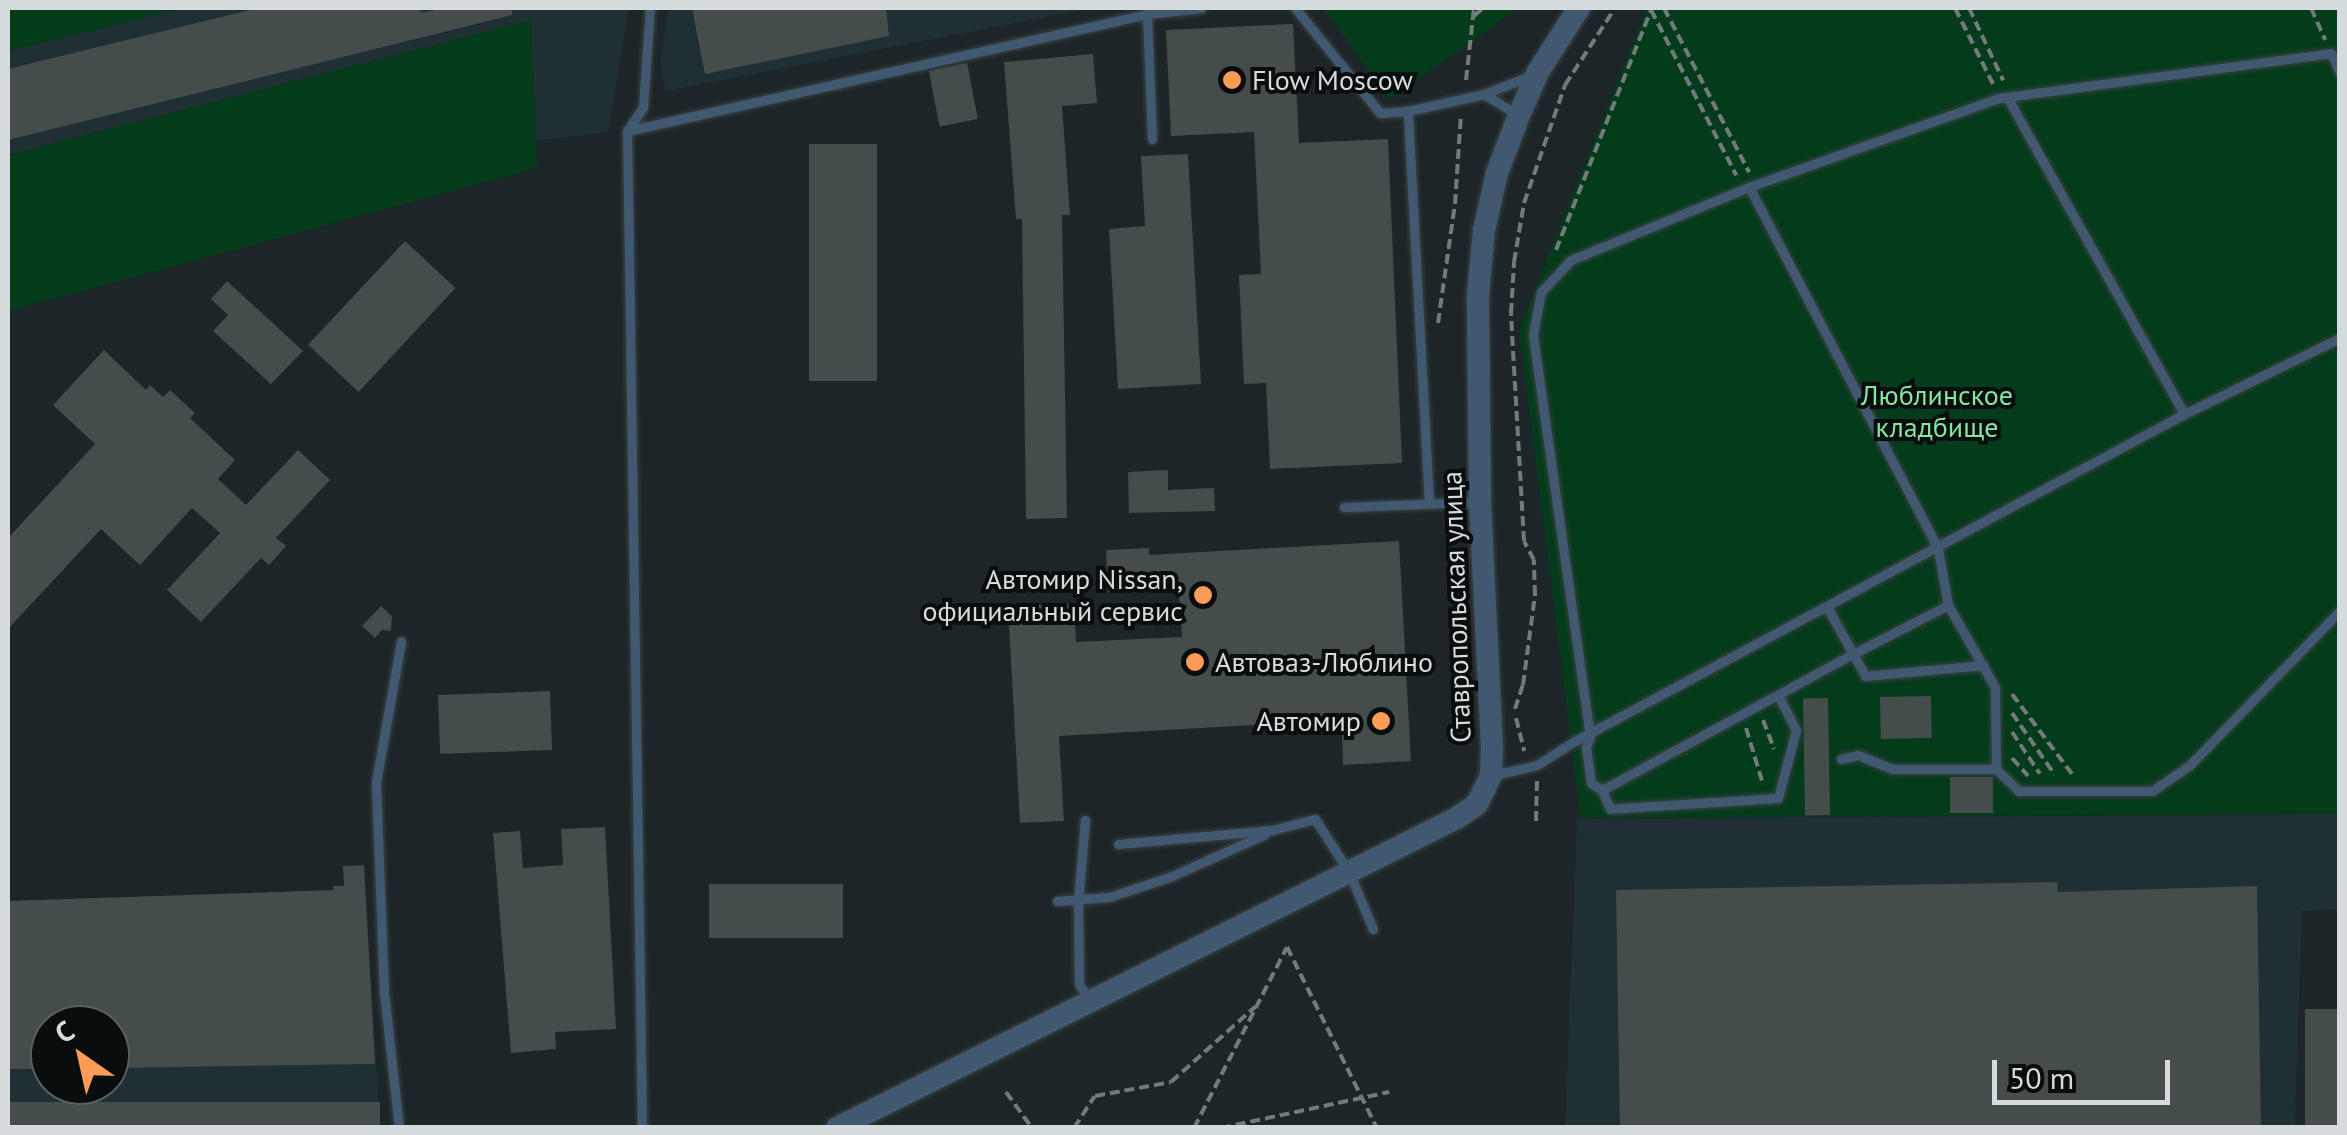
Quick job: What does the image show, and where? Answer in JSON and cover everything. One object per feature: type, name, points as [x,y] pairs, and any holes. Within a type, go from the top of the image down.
[{"type":"street","name":"Ставропольская улица","points":[[837,1128],[1457,818],[1477,804],[1491,775],[1480,502],[1479,278],[1498,173],[1519,115],[1538,72],[1579,8]]},
{"type":"lane","points":[[642,1128],[627,130],[643,107],[650,8]]},
{"type":"lane","points":[[627,130],[1148,14],[1202,8]]},
{"type":"lane","points":[[1295,8],[1380,112],[1484,94],[1538,72]]},
{"type":"lane","points":[[1148,14],[1152,139]]},
{"type":"lane","points":[[1778,694],[1796,730],[1778,798],[1610,809],[1602,790],[1590,782],[1586,748],[1590,736],[1534,334],[1541,292],[1571,260],[1749,187],[2003,97],[2335,52],[2340,74]]},
{"type":"lane","points":[[1484,94],[1519,115]]},
{"type":"lane","points":[[2003,97],[2184,414]]},
{"type":"lane","points":[[1408,110],[1428,503]]},
{"type":"lane","points":[[1749,187],[1938,549],[1948,604],[1996,686],[1996,769]]},
{"type":"lane","points":[[1491,775],[1522,772],[2184,414],[2340,338]]},
{"type":"lane","points":[[1344,507],[1480,502]]},
{"type":"lane","points":[[1602,790],[1948,604]]},
{"type":"lane","points":[[1827,607],[1865,676],[1983,665]]},
{"type":"lane","points":[[1841,758],[1858,756],[1893,769],[1996,769],[2019,791],[2152,791],[2190,764],[2340,611]]},
{"type":"lane","points":[[399,1128],[384,994],[376,782],[401,642]]},
{"type":"lane","points":[[1118,844],[1272,830],[1315,819],[1350,872],[1373,929]]},
{"type":"lane","points":[[1085,820],[1078,900],[1079,984],[1091,1002]]},
{"type":"lane","points":[[1057,902],[1109,897],[1172,876],[1272,830]]},
{"type":"path","points":[[1437,340],[1474,8]]},
{"type":"path","points":[[1474,16],[1483,8]]},
{"type":"path","points":[[1664,8],[1749,187]]},
{"type":"path","points":[[1955,8],[2003,97]]},
{"type":"path","points":[[1969,8],[2001,72],[2003,97]]},
{"type":"path","points":[[2311,8],[2335,52]]},
{"type":"path","points":[[1651,9],[1749,187]]},
{"type":"path","points":[[1554,256],[1651,9]]},
{"type":"path","points":[[1996,686],[2008,688],[2087,794]]},
{"type":"path","points":[[1996,704],[2006,705],[2068,794]]},
{"type":"path","points":[[1758,705],[1784,777]]},
{"type":"path","points":[[1741,714],[1767,798]]},
{"type":"path","points":[[1997,722],[2007,724],[2053,792]]},
{"type":"path","points":[[1194,1128],[1287,947],[1376,1128]]},
{"type":"path","points":[[1074,1128],[1096,1096],[1170,1082],[1258,1004]]},
{"type":"path","points":[[1006,1092],[1032,1128]]},
{"type":"path","points":[[1221,1128],[1390,1092]]},
{"type":"shaded area","points":[[186,8],[629,8],[608,132],[536,141],[531,20],[8,155],[8,51]]},
{"type":"shaded area","points":[[669,8],[1093,8],[666,91],[660,62]]},
{"type":"shaded area","points":[[2339,814],[2339,909],[2302,911],[2295,1127],[1565,1128],[1577,819]]},
{"type":"shaded area","points":[[364,865],[380,1127],[8,1127],[8,901],[333,890],[333,886],[344,885],[343,866]]},
{"type":"green space","points":[[8,8],[186,8],[8,51]]},
{"type":"green space","points":[[1323,8],[1519,8],[1390,99]]},
{"type":"green space","name":"Люблинское кладбище","points":[[1647,8],[2339,8],[2339,814],[1581,818],[1519,330]]},
{"type":"green space","points":[[531,20],[537,168],[8,311],[8,155]]},
{"type":"building","points":[[258,8],[420,8],[421,13],[444,8],[512,8],[512,15],[8,140],[8,69]]},
{"type":"building","points":[[692,8],[886,8],[889,36],[705,74]]},
{"type":"building","points":[[1293,24],[1299,143],[1388,139],[1402,463],[1270,469],[1266,383],[1244,384],[1239,275],[1261,274],[1254,132],[1171,136],[1166,30]]},
{"type":"building","points":[[1093,54],[1097,103],[1062,106],[1070,215],[1062,215],[1067,518],[1026,519],[1022,219],[1016,219],[1004,62]]},
{"type":"building","points":[[967,63],[978,119],[940,126],[929,70]]},
{"type":"building","points":[[809,144],[877,144],[877,381],[809,381]]},
{"type":"building","points":[[1188,154],[1201,384],[1118,389],[1109,229],[1145,226],[1141,156]]},
{"type":"building","points":[[405,241],[455,288],[359,392],[308,345]]},
{"type":"building","points":[[227,281],[303,351],[271,384],[213,331],[228,315],[211,299]]},
{"type":"building","points":[[104,350],[146,390],[150,385],[163,397],[170,390],[195,413],[190,418],[235,460],[218,479],[246,505],[298,450],[330,480],[276,538],[286,546],[269,565],[261,558],[201,622],[167,590],[220,533],[192,508],[140,565],[101,529],[8,629],[8,538],[95,444],[53,405]]},
{"type":"building","points":[[1168,470],[1168,490],[1214,488],[1215,511],[1129,513],[1128,472]]},
{"type":"building","points":[[1399,541],[1411,761],[1343,765],[1342,731],[1307,733],[1306,722],[1059,736],[1064,821],[1020,823],[1008,607],[1074,603],[1076,642],[1182,637],[1179,589],[1108,592],[1106,550],[1149,548],[1149,555]]},
{"type":"building","points":[[381,606],[392,616],[391,631],[382,630],[375,638],[362,626]]},
{"type":"building","points":[[550,691],[552,750],[440,754],[438,695]]},
{"type":"building","points":[[1931,696],[1932,738],[1881,739],[1880,697]]},
{"type":"building","points":[[1803,698],[1828,698],[1830,815],[1805,815]]},
{"type":"building","points":[[1950,777],[1993,777],[1993,813],[1950,813]]},
{"type":"building","points":[[605,827],[616,1029],[555,1032],[556,1049],[511,1053],[493,833],[520,831],[523,868],[563,865],[561,829]]},
{"type":"building","points":[[364,865],[375,1064],[130,1068],[130,1005],[30,1005],[30,1069],[8,1069],[8,901],[334,890],[333,886],[344,886],[343,866]]},
{"type":"building","points":[[2057,882],[2058,892],[2257,886],[2261,1128],[1620,1128],[1616,890]]},
{"type":"building","points":[[709,884],[843,884],[843,938],[709,938]]},
{"type":"building","points":[[2305,1009],[2340,1009],[2340,1128],[2305,1128]]},
{"type":"building","points":[[8,1102],[380,1102],[380,1128],[8,1128]]},
{"type":"place","name":"Flow Moscow","points":[[1232,80]]},
{"type":"place","name":"Автомир Nissan, официальный сервис","points":[[1203,595]]},
{"type":"place","name":"Автоваз-Люблино","points":[[1195,662]]},
{"type":"place","name":"Автомир","points":[[1381,721]]}]
